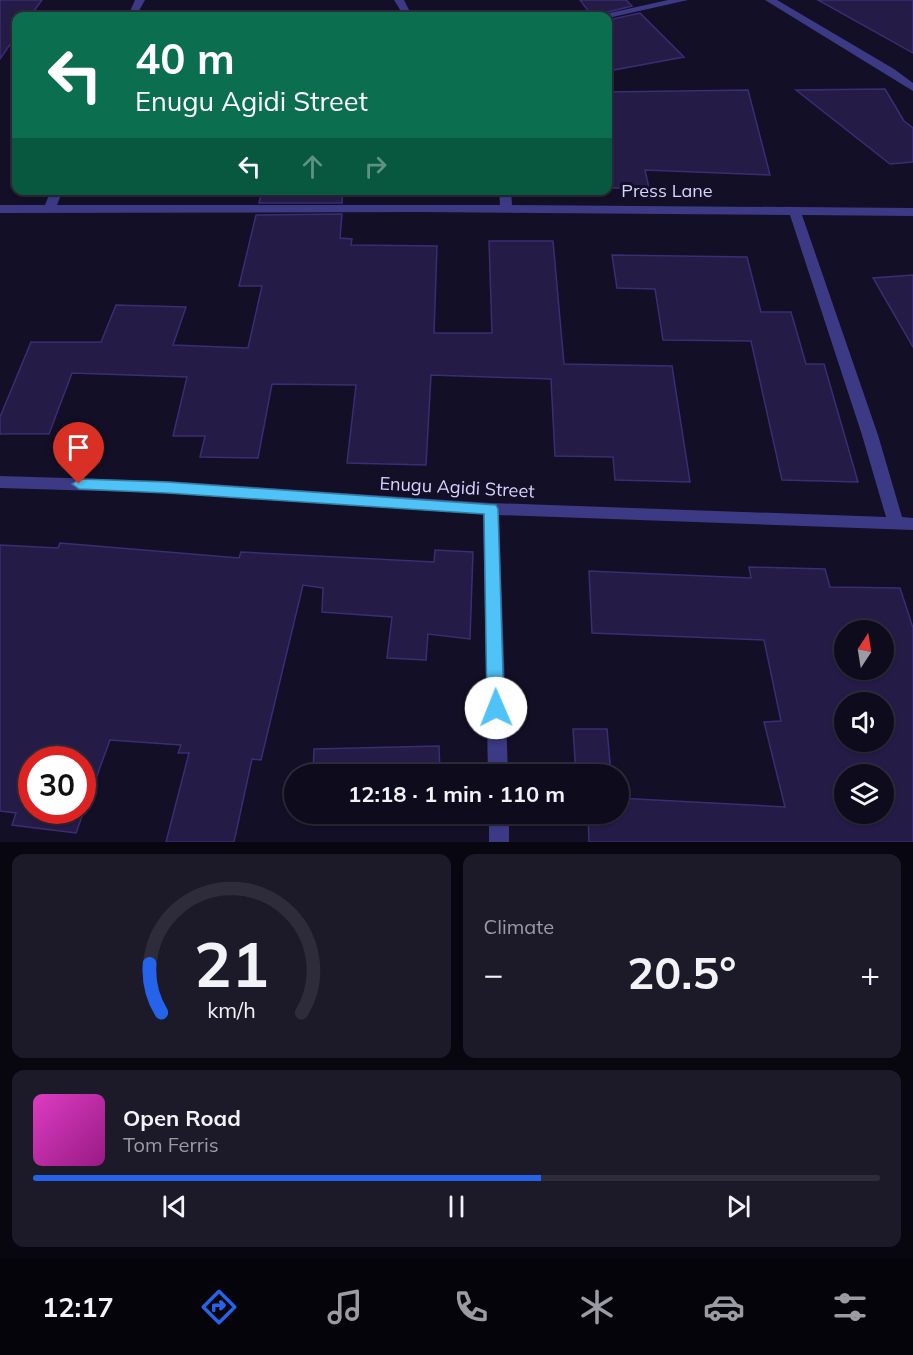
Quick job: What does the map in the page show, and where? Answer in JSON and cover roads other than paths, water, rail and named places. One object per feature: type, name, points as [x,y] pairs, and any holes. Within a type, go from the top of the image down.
[{"type":"street","points":[[612,14],[683,0]]},
{"type":"street","points":[[770,0],[913,87]]},
{"type":"street","points":[[49,209],[55,195]]},
{"type":"street","points":[[505,195],[506,209]]},
{"type":"street","name":"Press Lane","points":[[0,210],[506,209],[913,212]]},
{"type":"street","points":[[795,211],[870,435],[896,524]]},
{"type":"street","name":"Enugu Agidi Street","points":[[0,482],[167,487],[491,509],[913,524]]},
{"type":"street","points":[[491,509],[498,764]]},
{"type":"street","points":[[499,824],[499,842]]}]
